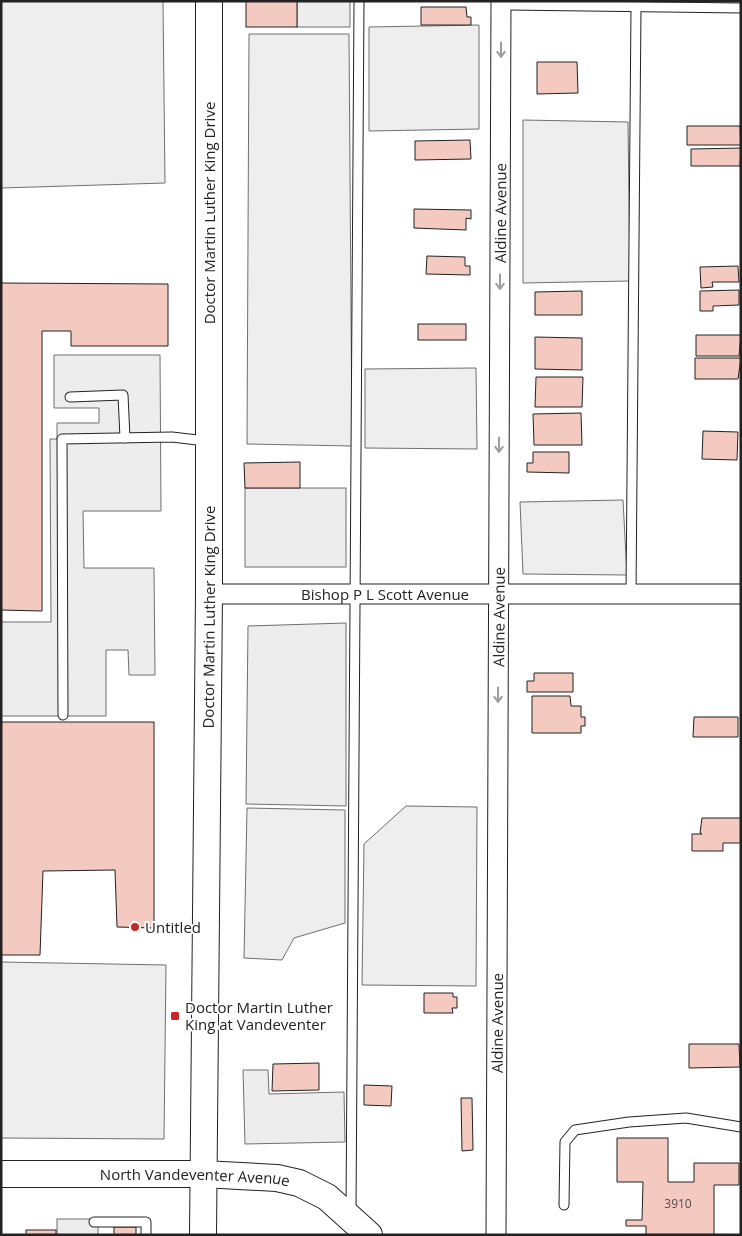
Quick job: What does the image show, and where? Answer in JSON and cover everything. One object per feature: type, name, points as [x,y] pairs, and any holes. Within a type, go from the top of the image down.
[{"type":"main road","name":"Doctor Martin Luther King Drive","points":[[203,1235],[209,594],[209,1]]},
{"type":"main road","name":"North Vandeventer Avenue","points":[[1,1174],[203,1174],[277,1178],[299,1183],[327,1197],[360,1227]]},
{"type":"street","name":"Aldine Avenue","points":[[496,1235],[501,3]]},
{"type":"street","name":"Bishop P L Scott Avenue","points":[[209,594],[741,594]]},
{"type":"lane","points":[[359,1],[357,594],[360,1227]]},
{"type":"lane","points":[[501,3],[741,8]]},
{"type":"lane","points":[[631,594],[636,6]]},
{"type":"lane","points":[[70,397],[123,395],[125,438]]},
{"type":"lane","points":[[63,715],[62,439],[176,437],[209,442]]},
{"type":"lane","points":[[564,1205],[565,1142],[575,1130],[630,1122],[686,1118],[741,1126]]},
{"type":"lane","points":[[94,1222],[146,1222],[146,1235]]},
{"type":"shaded area","points":[[1,1],[163,1],[165,183],[1,188]]},
{"type":"shaded area","points":[[297,1],[350,1],[350,27],[297,27]]},
{"type":"shaded area","points":[[479,25],[479,129],[369,131],[369,27]]},
{"type":"shaded area","points":[[249,34],[349,34],[352,446],[247,444]]},
{"type":"shaded area","points":[[523,120],[628,122],[630,281],[523,283]]},
{"type":"shaded area","points":[[54,355],[160,355],[161,511],[83,511],[84,568],[154,568],[155,675],[129,675],[128,650],[106,650],[106,716],[1,716],[1,622],[51,622],[50,439],[57,439],[57,423],[99,423],[99,408],[54,408]]},
{"type":"shaded area","points":[[476,368],[477,449],[365,448],[365,369]]},
{"type":"shaded area","points":[[245,488],[346,488],[346,567],[245,567]]},
{"type":"shaded area","points":[[623,500],[627,575],[523,574],[520,502]]},
{"type":"shaded area","points":[[346,623],[346,806],[246,804],[248,626]]},
{"type":"shaded area","points":[[406,806],[477,807],[476,986],[362,985],[364,844]]},
{"type":"shaded area","points":[[247,808],[345,810],[345,923],[294,938],[282,960],[244,958]]},
{"type":"shaded area","points":[[1,962],[166,965],[164,1139],[1,1138]]},
{"type":"shaded area","points":[[243,1070],[268,1070],[269,1094],[344,1092],[345,1142],[245,1144]]},
{"type":"shaded area","points":[[57,1219],[98,1219],[98,1235],[57,1235]]},
{"type":"building","points":[[246,1],[297,1],[297,27],[246,27]]},
{"type":"building","points":[[421,7],[466,7],[467,17],[471,17],[471,25],[421,25]]},
{"type":"building","points":[[537,62],[577,62],[578,93],[537,94]]},
{"type":"building","points":[[687,126],[740,126],[741,145],[687,145]]},
{"type":"building","points":[[470,140],[471,159],[415,160],[415,141]]},
{"type":"building","points":[[741,148],[740,166],[691,166],[691,149]]},
{"type":"building","points":[[414,209],[471,210],[471,219],[466,218],[466,230],[414,228]]},
{"type":"building","points":[[427,256],[465,257],[465,266],[470,266],[470,275],[426,274]]},
{"type":"building","points":[[738,266],[739,282],[712,282],[713,287],[701,288],[700,267]]},
{"type":"building","points":[[1,283],[168,284],[168,346],[71,346],[71,331],[42,331],[42,611],[1,610]]},
{"type":"building","points":[[739,290],[739,305],[713,306],[713,311],[700,311],[700,291]]},
{"type":"building","points":[[582,291],[582,315],[535,315],[535,292]]},
{"type":"building","points":[[418,324],[466,324],[466,340],[418,340]]},
{"type":"building","points":[[696,335],[741,335],[739,356],[696,356]]},
{"type":"building","points":[[535,337],[582,338],[582,370],[535,369]]},
{"type":"building","points":[[695,358],[741,358],[738,379],[695,379]]},
{"type":"building","points":[[536,377],[583,377],[582,407],[535,407]]},
{"type":"building","points":[[581,413],[582,445],[534,445],[533,414]]},
{"type":"building","points":[[703,431],[738,432],[737,460],[702,459]]},
{"type":"building","points":[[533,452],[569,452],[569,473],[527,472],[527,463],[533,463]]},
{"type":"building","points":[[300,462],[300,488],[245,488],[244,463]]},
{"type":"building","points":[[534,673],[573,673],[573,692],[527,692],[527,681],[534,681]]},
{"type":"building","points":[[532,696],[570,696],[571,706],[581,706],[581,717],[585,717],[585,726],[581,726],[581,733],[532,733]]},
{"type":"building","points":[[694,717],[738,717],[738,737],[693,737]]},
{"type":"building","points":[[1,722],[154,722],[154,928],[117,927],[115,870],[43,871],[40,955],[1,955]]},
{"type":"building","points":[[702,818],[741,818],[741,843],[723,843],[723,851],[692,851],[692,834],[702,834],[700,833]]},
{"type":"building","points":[[424,993],[453,993],[453,997],[457,997],[457,1008],[452,1008],[453,1013],[424,1013]]},
{"type":"building","points":[[689,1044],[739,1044],[740,1067],[689,1068]]},
{"type":"building","points":[[319,1063],[319,1090],[272,1091],[273,1064]]},
{"type":"building","points":[[364,1085],[392,1086],[391,1106],[364,1105]]},
{"type":"building","points":[[461,1098],[472,1098],[473,1150],[462,1151]]},
{"type":"building","points":[[617,1138],[668,1138],[668,1182],[694,1182],[694,1163],[739,1163],[739,1185],[714,1185],[714,1235],[646,1235],[646,1226],[626,1226],[626,1220],[642,1220],[643,1182],[617,1182]]},
{"type":"building","points":[[114,1227],[136,1227],[136,1235],[114,1235]]},
{"type":"building","points":[[26,1230],[56,1230],[56,1235],[26,1235]]},
{"type":"place","name":"Untitled","points":[[135,927]]},
{"type":"place","name":"Doctor Martin Luther King at Vandeventer","points":[[175,1016]]}]
